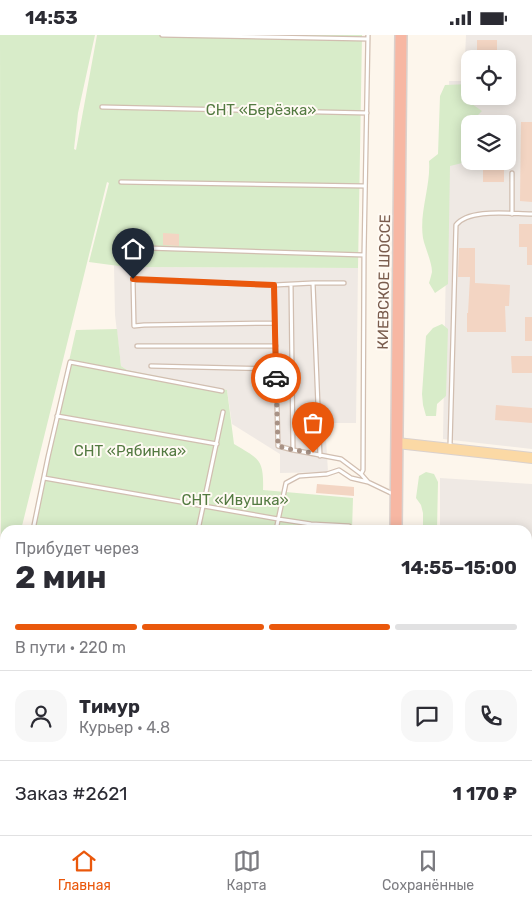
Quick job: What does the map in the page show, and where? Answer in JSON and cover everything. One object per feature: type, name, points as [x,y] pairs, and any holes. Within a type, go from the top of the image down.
[{"type":"highway","name":"КИЕВСКОЕ ШОССЕ","points":[[396,525],[401,35]]},
{"type":"main road","points":[[397,443],[532,458]]},
{"type":"lane","points":[[162,35],[368,37],[363,470],[361,474]]},
{"type":"lane","points":[[102,107],[367,113]]},
{"type":"lane","points":[[512,173],[512,213]]},
{"type":"lane","points":[[121,182],[365,186]]},
{"type":"lane","points":[[450,449],[456,225],[460,220],[478,213],[532,214]]},
{"type":"lane","points":[[116,247],[364,255]]},
{"type":"lane","points":[[275,323],[134,326],[133,279],[274,285],[344,283]]},
{"type":"lane","points":[[313,283],[320,456]]},
{"type":"lane","points":[[274,285],[278,446],[341,459],[361,474],[368,482]]},
{"type":"lane","points":[[291,285],[294,450]]},
{"type":"lane","points":[[137,346],[276,346]]},
{"type":"lane","points":[[34,525],[70,362],[222,391]]},
{"type":"lane","points":[[152,366],[276,369]]},
{"type":"lane","points":[[199,525],[223,412]]},
{"type":"lane","points":[[57,416],[217,444]]},
{"type":"lane","points":[[277,525],[286,483],[298,477],[327,474],[339,470],[351,478],[368,482],[396,496]]},
{"type":"lane","points":[[44,478],[278,519],[330,525]]},
{"type":"shaded area","points":[[466,35],[532,35],[532,449],[443,439],[449,81],[461,81],[461,105],[516,105],[516,50],[465,50]]},
{"type":"shaded area","points":[[114,265],[126,267],[358,268],[356,423],[325,423],[328,472],[280,473],[280,454],[232,424],[227,390],[127,370],[121,366],[115,315]]},
{"type":"shaded area","points":[[440,478],[532,484],[532,525],[440,525]]},
{"type":"green space","name":"СНТ «Берёзка»","points":[[0,35],[95,35],[78,113],[74,149],[76,150],[97,35],[362,35],[358,268],[126,267],[89,262],[109,183],[107,182],[22,525],[1,525]]},
{"type":"green space","points":[[461,84],[461,105],[473,105],[482,111],[478,115],[461,115],[461,163],[450,166],[448,284],[435,293],[429,283],[432,268],[422,228],[429,161],[438,154],[440,96],[445,85]]},
{"type":"green space","points":[[442,324],[448,329],[446,396],[437,404],[436,416],[426,416],[422,394],[426,336],[433,328]]},
{"type":"green space","name":"СНТ «Рябинка»","points":[[117,329],[121,366],[127,370],[227,390],[234,444],[258,461],[261,466],[263,490],[353,498],[352,525],[32,525],[76,330]]},
{"type":"green space","points":[[426,472],[434,474],[438,482],[437,525],[423,525],[421,505],[416,498],[419,476]]},
{"type":"building","points":[[477,40],[497,40],[497,50],[477,50]]},
{"type":"building","points":[[521,122],[532,122],[532,202],[520,201]]},
{"type":"building","points":[[483,170],[504,170],[504,182],[483,182]]},
{"type":"building","points":[[519,224],[532,224],[532,265],[527,265],[527,247],[519,247]]},
{"type":"building","points":[[163,233],[179,234],[179,246],[163,245]]},
{"type":"building","points":[[459,248],[475,248],[475,283],[510,285],[509,306],[505,306],[506,332],[467,332],[470,277],[458,277]]},
{"type":"building","points":[[525,317],[532,317],[532,341],[525,341]]},
{"type":"building","points":[[511,356],[532,356],[532,373],[512,373]]},
{"type":"building","points":[[496,405],[532,408],[532,423],[495,420]]},
{"type":"building","points":[[317,484],[354,487],[354,496],[316,493]]},
{"type":"way so far","points":[[276,378],[278,446],[313,453]]},
{"type":"route","points":[[133,279],[274,285],[276,378]]},
{"type":"park label","name":"СНТ «Ивушка»","points":[[235,500]]}]
